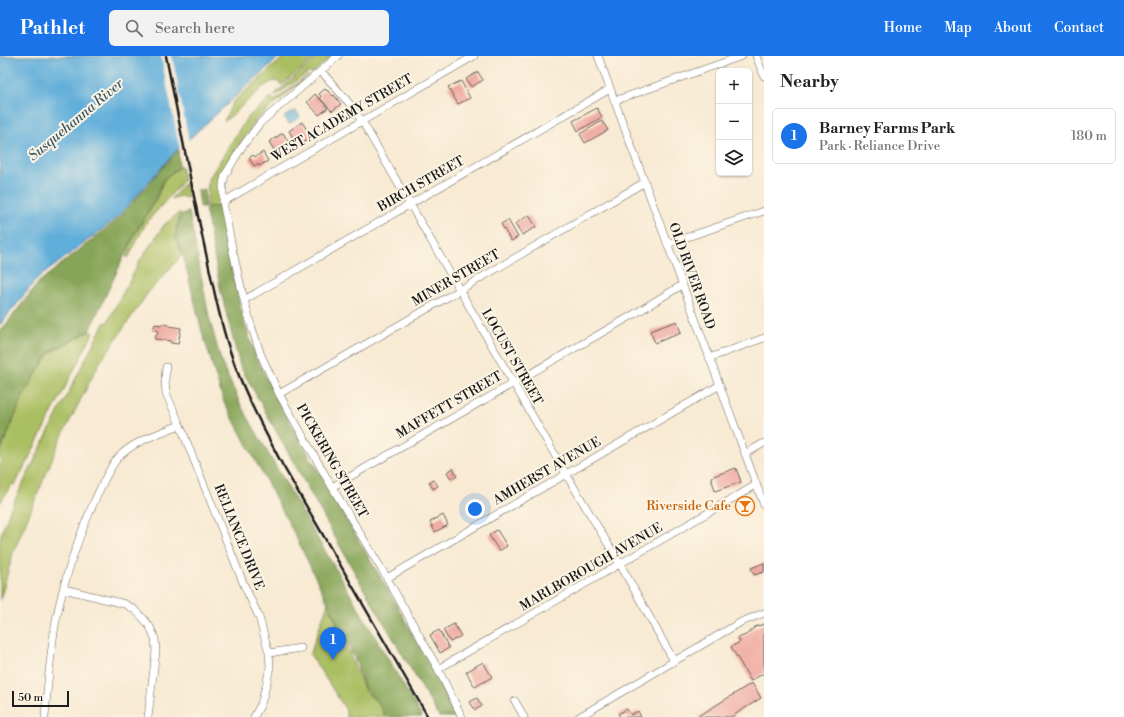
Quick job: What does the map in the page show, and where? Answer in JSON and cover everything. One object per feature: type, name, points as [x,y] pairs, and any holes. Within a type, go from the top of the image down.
[{"type":"street","name":"PICKERING STREET","points":[[338,56],[260,123],[251,134],[226,175],[223,184],[223,202],[244,300],[252,328],[261,355],[279,394],[332,487],[387,578],[438,669],[462,717]]},
{"type":"street","name":"WEST ACADEMY STREET","points":[[223,202],[474,56]]},
{"type":"street","name":"OLD RIVER ROAD","points":[[598,56],[764,505]]},
{"type":"street","points":[[614,101],[742,56]]},
{"type":"street","points":[[756,56],[764,76]]},
{"type":"street","name":"LOCUST STREET","points":[[321,71],[349,103],[362,121],[566,474],[620,564],[674,661]]},
{"type":"street","name":"BIRCH STREET","points":[[244,300],[610,88]]},
{"type":"street","name":"MINER STREET","points":[[279,394],[645,182]]},
{"type":"street","points":[[667,244],[763,213]]},
{"type":"street","name":"MAFFETT STREET","points":[[332,487],[631,316],[682,284]]},
{"type":"street","points":[[709,358],[764,338]]},
{"type":"street","name":"RELIANCE DRIVE","points":[[166,367],[166,393],[244,585],[259,617],[269,653],[270,666],[267,682],[261,704],[254,717]]},
{"type":"street","name":"AMHERST AVENUE","points":[[387,578],[720,385]]},
{"type":"street","points":[[45,717],[54,631],[64,588],[86,520],[102,484],[117,459],[134,445],[180,425]]},
{"type":"street","points":[[745,454],[764,443]]},
{"type":"street","name":"MARLBOROUGH AVENUE","points":[[438,669],[756,485]]},
{"type":"street","points":[[64,588],[125,604],[135,610],[150,627],[155,638],[156,651],[148,717]]},
{"type":"street","points":[[579,717],[741,622],[764,613]]},
{"type":"street","points":[[269,653],[301,648]]},
{"type":"street","points":[[515,701],[524,717]]},
{"type":"green space","points":[[285,56],[316,56],[282,85],[273,81],[263,87],[224,121],[233,102]]},
{"type":"green space","points":[[318,56],[332,56],[312,74],[309,72],[275,96],[274,95]]},
{"type":"green space","points":[[309,75],[256,120],[237,148],[220,178],[218,190],[220,206],[207,207],[208,180],[246,119],[271,97],[274,101]]},
{"type":"green space","points":[[178,150],[179,167],[164,179],[155,199],[135,233],[89,331],[51,351],[23,396],[0,451],[0,332],[39,282],[118,219]]},
{"type":"green space","points":[[181,166],[184,180],[146,223],[128,258],[126,256],[135,234],[156,200],[164,179]]},
{"type":"green space","points":[[185,183],[188,197],[186,198],[180,196],[171,199]]},
{"type":"green space","points":[[205,189],[205,207],[200,207],[198,190]]},
{"type":"green space","points":[[220,206],[233,278],[245,325],[257,359],[276,398],[407,623],[457,717],[439,717],[356,575],[240,366],[221,293],[205,209],[207,207]]},
{"type":"green space","points":[[180,212],[175,237],[182,255],[148,293],[100,362],[60,440],[13,553],[0,601],[0,537],[10,510],[104,323],[107,323],[141,259],[164,225]]},
{"type":"green space","points":[[189,212],[209,317],[222,364],[241,405],[272,460],[422,717],[385,717],[380,705],[364,688],[356,662],[292,529],[223,400],[201,328],[183,255],[175,237],[181,214]]},
{"type":"green space","points":[[90,331],[93,333],[15,485],[12,484],[0,503],[0,453],[23,396],[51,352]]},
{"type":"green space","points":[[328,603],[365,691],[380,705],[385,717],[346,717],[346,710],[310,654]]},
{"type":"water","name":"Susquehanna River","points":[[0,56],[280,56],[176,151],[117,218],[37,279],[0,325]]},
{"type":"water","points":[[295,110],[300,117],[289,124],[284,117]]},
{"type":"pier","points":[[161,56],[172,56],[189,142],[180,150]]},
{"type":"building","points":[[478,72],[483,80],[471,87],[466,79]]},
{"type":"building","points":[[461,81],[470,98],[458,104],[448,87]]},
{"type":"building","points":[[325,89],[333,96],[334,95],[341,104],[332,111],[320,98],[321,96],[319,94]]},
{"type":"building","points":[[315,94],[328,108],[319,115],[307,102]]},
{"type":"building","points":[[597,108],[602,117],[578,131],[573,121]]},
{"type":"building","points":[[602,121],[608,130],[585,143],[580,134]]},
{"type":"building","points":[[302,122],[312,138],[298,146],[289,131]]},
{"type":"building","points":[[283,133],[293,149],[279,157],[269,142]]},
{"type":"building","points":[[263,152],[268,161],[259,166],[258,164],[254,166],[249,158],[253,155],[255,157]]},
{"type":"building","points":[[529,215],[536,227],[522,235],[515,224]]},
{"type":"building","points":[[508,220],[518,237],[511,241],[501,224]]},
{"type":"building","points":[[677,321],[681,333],[655,343],[650,331]]},
{"type":"building","points":[[155,324],[181,328],[178,344],[171,343],[171,341],[155,339],[158,330],[153,330]]},
{"type":"building","points":[[453,468],[457,476],[451,479],[447,472]]},
{"type":"building","points":[[736,468],[741,482],[715,491],[711,477]]},
{"type":"building","points":[[434,480],[438,486],[433,489],[429,482]]},
{"type":"building","points":[[443,515],[448,525],[435,532],[430,522]]},
{"type":"building","points":[[497,530],[507,546],[499,551],[489,535]]},
{"type":"building","points":[[764,563],[764,572],[754,575],[751,568]]},
{"type":"building","points":[[454,624],[461,636],[450,642],[443,630]]},
{"type":"building","points":[[764,624],[764,673],[751,681],[731,647],[740,642],[738,638],[746,635],[755,627]]},
{"type":"building","points":[[439,630],[449,648],[440,653],[430,635]]},
{"type":"building","points":[[483,662],[492,677],[475,687],[466,672]]},
{"type":"building","points":[[752,683],[761,698],[731,717],[697,717]]},
{"type":"building","points":[[477,698],[482,706],[475,710],[470,702]]},
{"type":"building","points":[[627,709],[631,715],[638,711],[641,717],[620,717],[618,714]]},
{"type":"railway","points":[[166,56],[216,302],[236,368],[254,410],[282,464],[428,717]]},
{"type":"place","name":"Riverside Cafe","points":[[745,506]]},
{"type":"place","name":"Barney Farms Park","points":[[333,660]]}]
